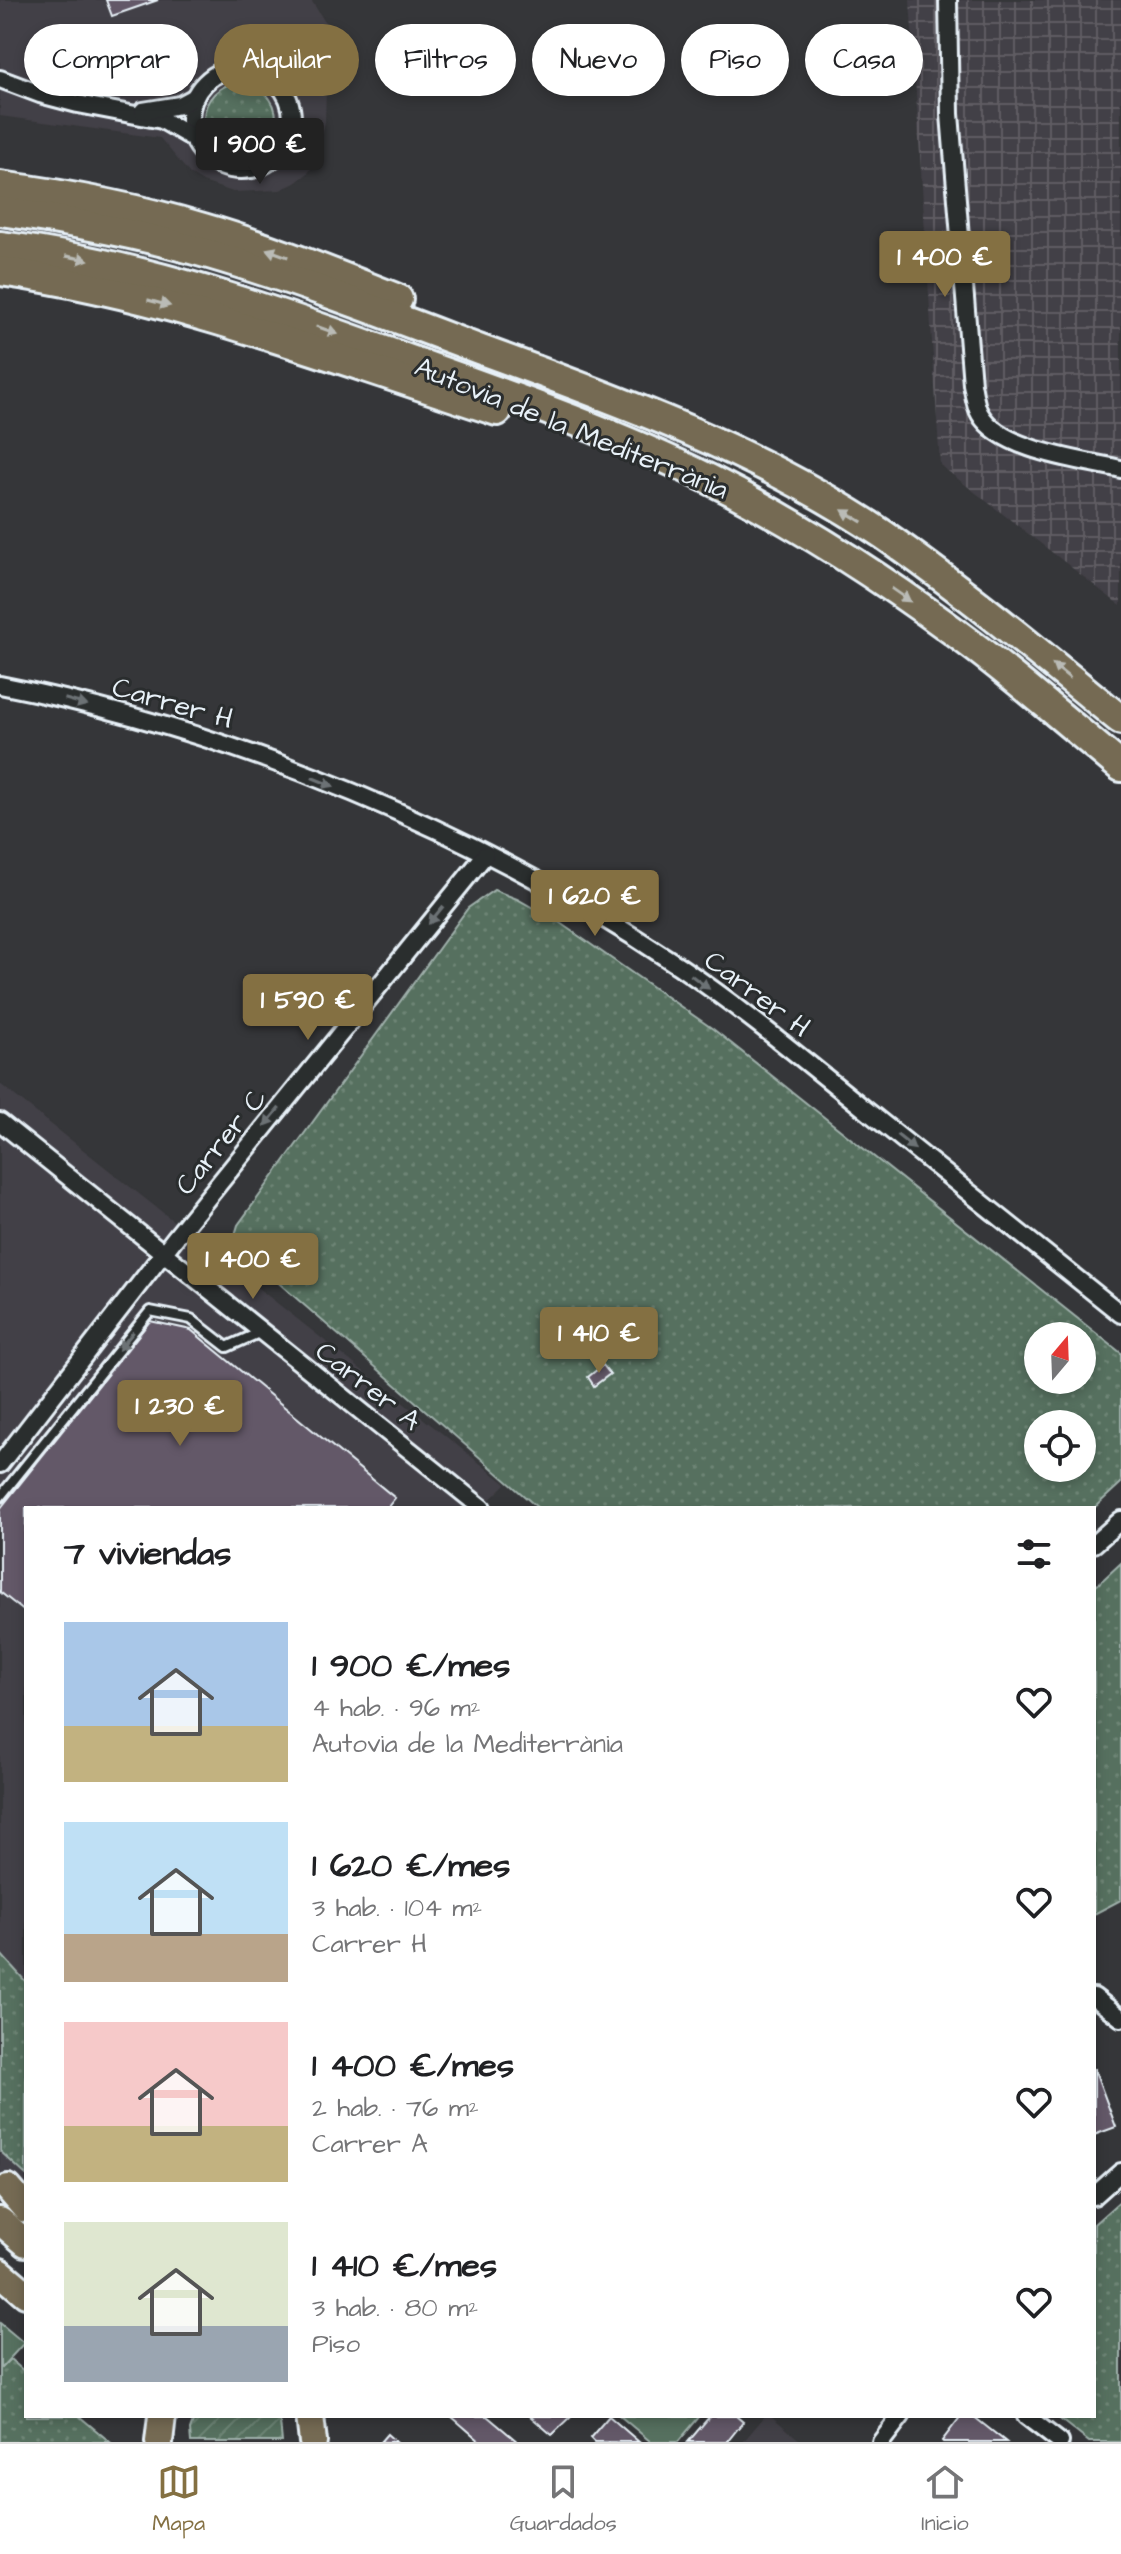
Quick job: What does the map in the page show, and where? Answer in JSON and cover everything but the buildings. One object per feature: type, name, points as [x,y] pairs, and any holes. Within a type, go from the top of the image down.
[{"type":"highway","points":[[0,186],[136,210],[204,228],[271,251],[622,387],[686,417],[707,438]]},
{"type":"highway","name":"Autovia de la Mediterrània","points":[[0,211],[82,224],[209,254],[480,349],[707,438],[786,477],[883,534],[1121,720]]},
{"type":"highway","name":"Autovia de la Mediterrània","points":[[0,246],[111,264],[291,317],[433,368],[642,449],[709,479],[788,523],[881,581],[980,651],[1121,767]]},
{"type":"highway","points":[[0,271],[121,293],[224,321],[526,421],[638,465],[745,514],[788,523]]},
{"type":"highway","points":[[11,2190],[24,2206]]},
{"type":"highway","points":[[0,2221],[24,2241]]},
{"type":"street","points":[[948,0],[950,114],[972,384],[980,414],[995,430],[1025,448],[1121,469]]},
{"type":"street","points":[[227,69],[255,70],[270,77],[282,89],[290,105],[292,122],[288,138],[279,153],[249,169],[232,169],[216,163],[202,153],[193,138],[189,121],[191,104],[199,89],[211,77],[227,69]]},
{"type":"street","points":[[0,79],[78,104],[162,120],[193,138]]},
{"type":"street","points":[[129,113],[180,105],[195,97]]},
{"type":"street","name":"Carrer H","points":[[0,685],[57,696],[244,750],[397,812],[569,898],[680,967],[805,1061],[1121,1314]]},
{"type":"street","name":"Carrer C","points":[[0,1464],[162,1254],[485,855]]},
{"type":"street","name":"Carrer A","points":[[0,1122],[479,1506]]},
{"type":"street","points":[[1096,1542],[1121,1520]]},
{"type":"street","points":[[1096,1999],[1121,2018]]},
{"type":"street","points":[[1096,2194],[1121,2172]]},
{"type":"street","points":[[881,2442],[899,2418]]},
{"type":"street","points":[[1029,2418],[1060,2442]]},
{"type":"lane","points":[[0,1497],[150,1311],[191,1319],[227,1347],[261,1332]]},
{"type":"shaded area","points":[[0,0],[311,0],[326,24],[214,24],[214,96],[326,96],[325,122],[316,161],[308,173],[280,190],[233,192],[203,182],[190,174],[160,138],[0,116]]},
{"type":"shaded area","points":[[910,0],[1121,0],[1121,606],[940,465],[916,96],[923,96],[923,24],[912,24]]},
{"type":"shaded area","points":[[0,1084],[506,1484],[483,1506],[24,1506],[24,2207],[0,2186]]},
{"type":"shaded area","points":[[763,2418],[773,2418],[802,2442],[743,2442]]},
{"type":"green space","points":[[214,95],[267,96],[275,112],[275,126],[270,139],[260,149],[247,154],[233,154],[220,149],[210,139],[205,126],[207,105]]},
{"type":"green space","points":[[494,890],[560,923],[713,1029],[1082,1322],[1024,1322],[1024,1394],[1096,1394],[1096,1333],[1121,1353],[1121,1483],[1096,1506],[536,1506],[232,1245],[238,1225],[468,908]]},
{"type":"green space","points":[[1121,1563],[1121,1900],[1096,1913],[1096,1586]]},
{"type":"green space","points":[[0,1953],[24,1980],[24,2173],[0,2151]]},
{"type":"green space","points":[[1121,2200],[1121,2442],[1089,2442],[1059,2418],[1096,2418],[1096,2222]]},
{"type":"green space","points":[[0,2323],[24,2343],[0,2369]]},
{"type":"green space","points":[[10,2359],[24,2371],[24,2418],[81,2418],[110,2442],[0,2442],[0,2369]]},
{"type":"green space","points":[[194,2418],[278,2418],[282,2442],[191,2442],[190,2430]]},
{"type":"green space","points":[[622,2418],[698,2418],[678,2442],[651,2442]]}]
